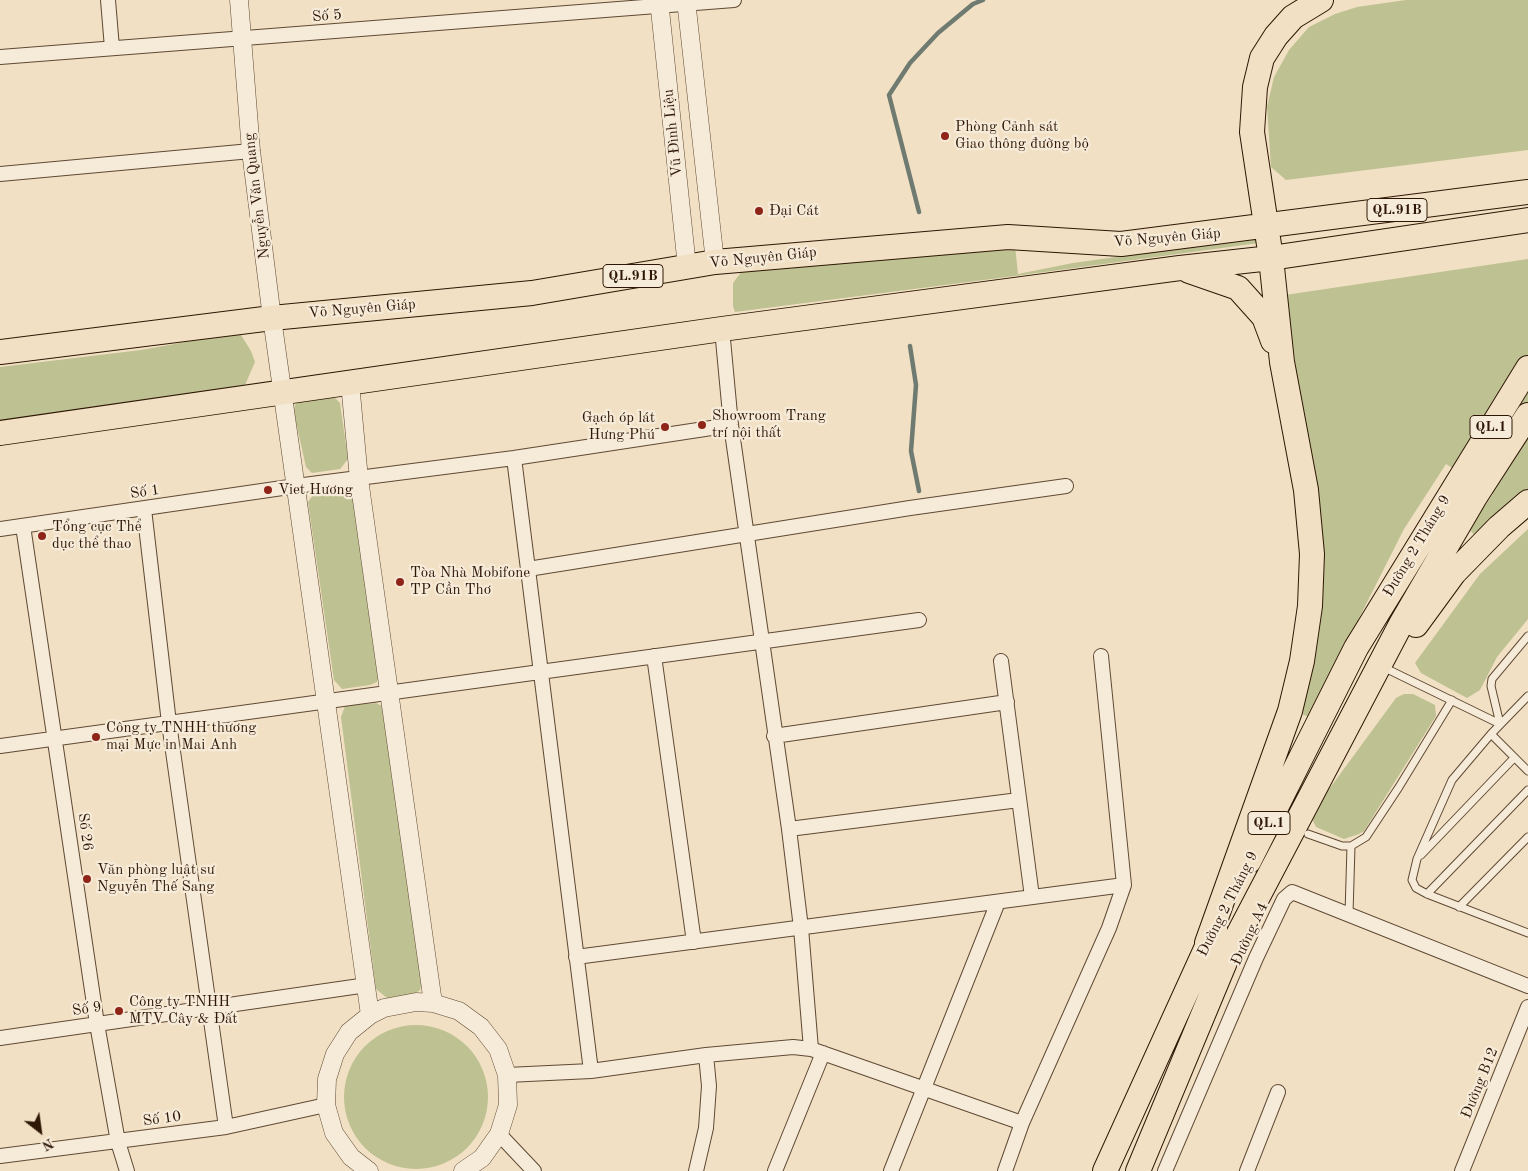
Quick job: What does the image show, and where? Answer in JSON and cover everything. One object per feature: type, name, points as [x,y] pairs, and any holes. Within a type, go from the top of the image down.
[{"type":"highway","points":[[1207,944],[1290,711],[1302,662],[1310,606],[1312,554],[1306,490],[1282,362],[1267,227],[1252,132],[1255,87],[1262,58],[1276,36],[1293,17],[1321,0]]},
{"type":"highway","name":"Võ Nguyên Giáp","points":[[0,352],[272,318],[532,293],[715,262],[1008,237],[1121,244],[1267,227],[1528,192]]},
{"type":"highway","name":"QL.91B","points":[[1180,268],[1271,258],[1528,220]]},
{"type":"highway","points":[[1180,268],[1238,288],[1252,301],[1264,317],[1282,362]]},
{"type":"highway","name":"Võ Nguyên Giáp","points":[[0,433],[722,329],[1180,268]]},
{"type":"highway","name":"Đường 2 Tháng 9","points":[[1105,1171],[1207,944],[1356,648],[1453,487],[1528,368]]},
{"type":"highway","name":"Đường 2 Tháng 9","points":[[1138,1171],[1230,950],[1401,624],[1475,497],[1528,415]]},
{"type":"highway","points":[[1326,768],[1384,668],[1454,573],[1499,527],[1528,502]]},
{"type":"street","points":[[108,0],[112,48]]},
{"type":"street","name":"Nguyễn Văn Quang","points":[[240,0],[251,151],[272,318],[370,1015]]},
{"type":"street","name":"Số 5","points":[[0,57],[243,39],[659,2],[734,0]]},
{"type":"street","name":"Vũ Đình Liệu","points":[[686,1],[715,262]]},
{"type":"street","name":"Vũ Đình Liệu","points":[[659,2],[688,267]]},
{"type":"street","points":[[0,174],[251,151]]},
{"type":"street","points":[[722,329],[731,425],[774,736],[789,829],[817,1051],[775,1171]]},
{"type":"street","points":[[350,383],[359,479],[432,1003]]},
{"type":"street","name":"Số 1","points":[[0,529],[296,486],[514,458],[731,425]]},
{"type":"street","points":[[514,458],[590,1071]]},
{"type":"street","points":[[528,569],[1066,486]]},
{"type":"street","points":[[144,508],[170,723],[226,1127]]},
{"type":"street","name":"Số 26","points":[[23,526],[97,1024],[118,1142],[128,1171]]},
{"type":"street","points":[[0,746],[919,620]]},
{"type":"street","points":[[654,656],[694,942]]},
{"type":"street","points":[[1005,1171],[1022,1123],[1109,928],[1124,885],[1101,656]]},
{"type":"street","points":[[1002,661],[1032,897]]},
{"type":"street","points":[[774,736],[1007,702]]},
{"type":"street","points":[[789,829],[1019,800]]},
{"type":"street","points":[[576,957],[1124,885]]},
{"type":"street","name":"Đường A4","points":[[1165,1171],[1256,958],[1284,899],[1292,892],[1528,986]]},
{"type":"street","points":[[891,1171],[998,902]]},
{"type":"street","name":"Số 9","points":[[0,1038],[367,985]]},
{"type":"street","points":[[366,1170],[351,1157],[334,1133],[326,1105],[327,1079],[335,1054],[349,1032],[370,1015],[400,1003],[432,1003],[459,1011],[481,1027],[498,1049],[507,1075],[508,1105],[499,1134],[482,1158],[463,1171]]},
{"type":"street","name":"Đường B12","points":[[1462,1171],[1528,1007]]},
{"type":"street","points":[[507,1075],[590,1071],[706,1055],[793,1047],[817,1051],[1022,1123]]},
{"type":"street","points":[[696,1171],[706,1128],[709,1086],[706,1055]]},
{"type":"street","points":[[1246,1171],[1278,1092]]},
{"type":"street","name":"Số 10","points":[[0,1156],[226,1127],[326,1105]]},
{"type":"street","points":[[499,1134],[534,1171]]},
{"type":"lane","points":[[1500,724],[1491,686],[1492,680],[1528,636]]},
{"type":"lane","points":[[1384,668],[1500,724]]},
{"type":"lane","points":[[1528,696],[1500,724],[1452,780],[1411,875],[1413,884],[1427,894],[1528,933]]},
{"type":"lane","points":[[1308,834],[1342,846],[1351,846],[1366,837],[1452,700]]},
{"type":"lane","points":[[1492,734],[1528,771]]},
{"type":"lane","points":[[1417,859],[1514,758]]},
{"type":"lane","points":[[1427,894],[1528,790]]},
{"type":"lane","points":[[1459,907],[1528,836]]},
{"type":"lane","points":[[1349,914],[1351,846]]},
{"type":"green space","points":[[1406,0],[1528,0],[1528,150],[1286,180],[1271,167],[1267,107],[1274,77],[1289,50],[1309,27],[1335,14],[1357,7]]},
{"type":"green space","points":[[1258,237],[1259,243],[1015,276],[735,312],[733,306],[733,283],[742,271],[1015,246],[1018,274],[1073,263]]},
{"type":"green space","points":[[1528,259],[1528,493],[1477,537],[1468,529],[1493,494],[1446,464],[1404,529],[1309,717],[1302,714],[1310,463],[1285,295]]},
{"type":"green space","points":[[225,335],[241,335],[251,351],[255,362],[245,385],[173,399],[0,425],[0,367],[141,350]]},
{"type":"green space","points":[[333,396],[340,403],[348,459],[340,469],[312,473],[306,467],[294,413],[295,405],[300,400]]},
{"type":"green space","points":[[345,487],[354,496],[379,677],[377,682],[370,685],[342,689],[334,680],[308,502],[317,489]]},
{"type":"green space","points":[[1528,529],[1528,619],[1497,657],[1480,690],[1467,698],[1421,673],[1415,663],[1480,574]]},
{"type":"green space","points":[[1404,694],[1413,694],[1435,705],[1436,716],[1364,831],[1344,839],[1316,827],[1312,819],[1313,811],[1396,698]]},
{"type":"green space","points":[[376,703],[382,706],[386,714],[422,981],[420,990],[413,995],[387,998],[376,989],[341,717],[345,706]]},
{"type":"green space","points":[[416,1025],[444,1030],[467,1046],[483,1069],[488,1097],[483,1125],[467,1148],[444,1164],[416,1169],[388,1164],[365,1148],[349,1125],[344,1097],[349,1069],[365,1046],[388,1030]]},
{"type":"waterway","points":[[919,212],[889,95],[910,63],[938,33],[973,4],[983,0]]},
{"type":"waterway","points":[[910,346],[916,385],[911,451],[919,491]]},
{"type":"place","name":"Phòng Cảnh sát Giao thông đường bộ","points":[[945,136]]},
{"type":"place","name":"Đại Cát","points":[[759,211]]},
{"type":"place","name":"Showroom Trang trí nội thất","points":[[702,425]]},
{"type":"place","name":"Gạch óp lát Hưng Phú","points":[[665,427]]},
{"type":"place","name":"Viet Hương","points":[[268,490]]},
{"type":"place","name":"Tổng cục Thể dục thể thao","points":[[42,536]]},
{"type":"place","name":"Tòa Nhà Mobifone TP Cần Thơ","points":[[400,582]]},
{"type":"place","name":"Công ty TNHH thương mại Mực in Mai Anh","points":[[96,737]]},
{"type":"place","name":"Văn phòng luật sư Nguyễn Thế Sang","points":[[87,879]]},
{"type":"place","name":"Công ty TNHH MTV Cây & Đất","points":[[119,1011]]}]
